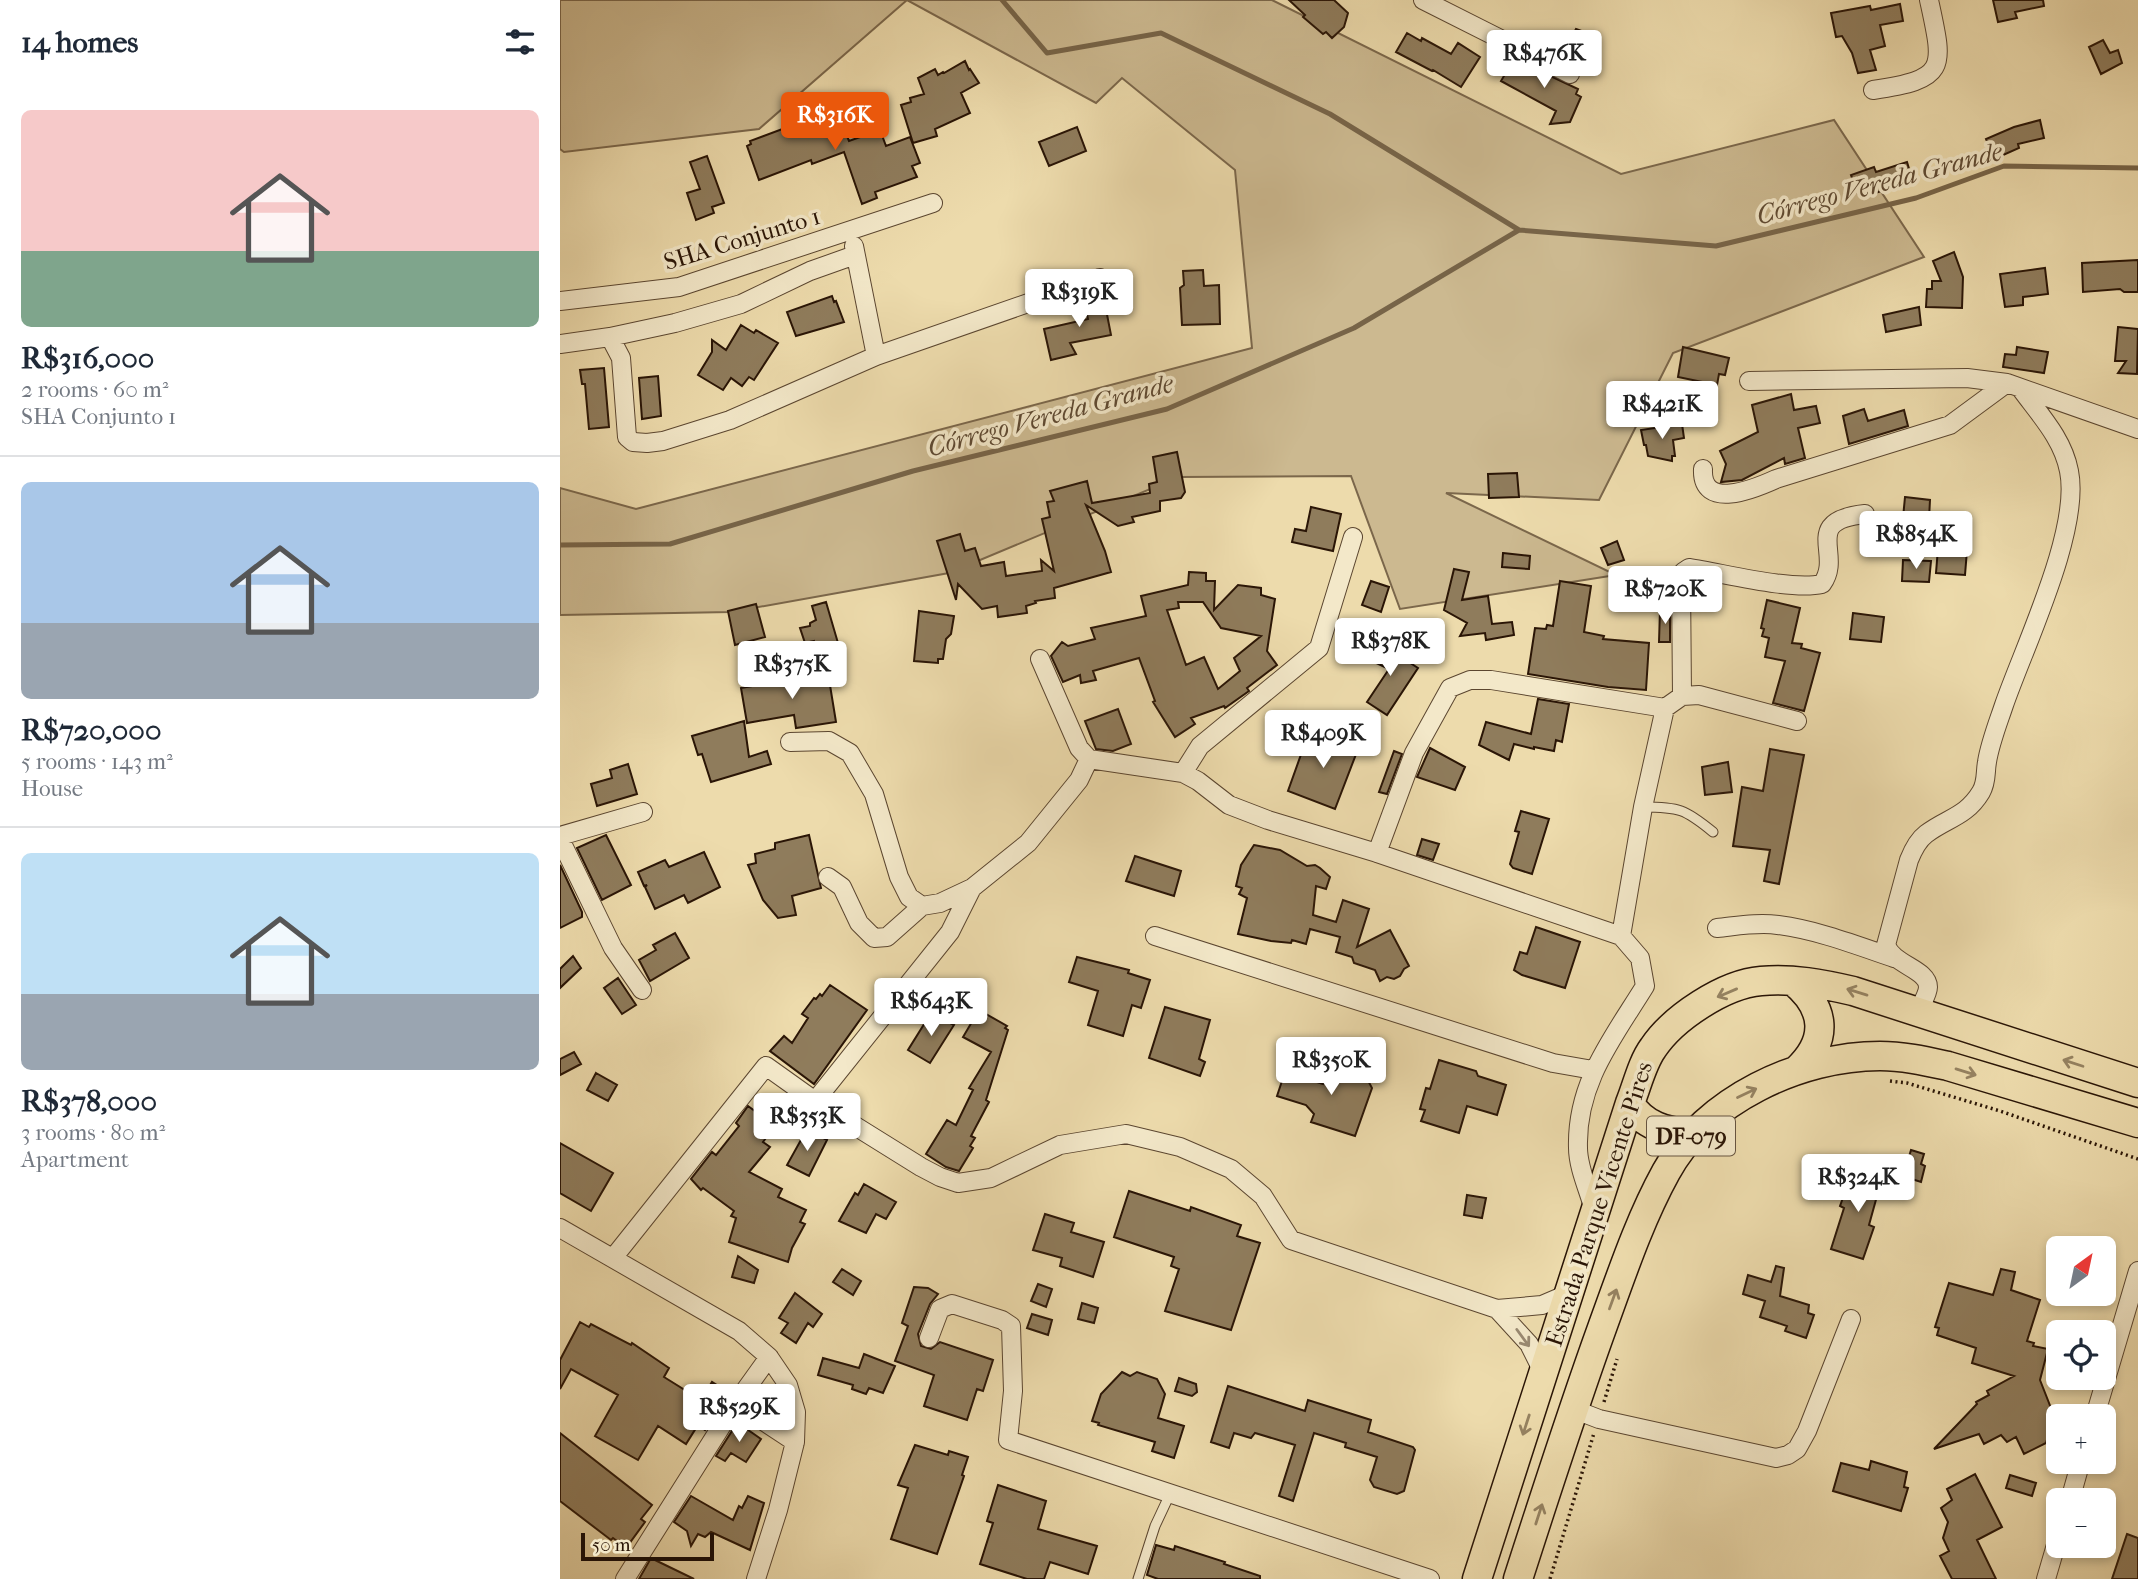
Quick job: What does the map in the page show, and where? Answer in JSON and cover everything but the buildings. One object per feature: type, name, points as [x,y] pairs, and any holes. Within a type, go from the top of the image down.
[{"type":"main road","name":"Estrada Parque Vicente Pires","points":[[1477,1579],[1630,1103],[1651,1050],[1671,1025],[1695,1007],[1727,992],[1758,981],[1793,981],[1853,991],[1917,1014],[2138,1083]]},
{"type":"main road","points":[[1793,981],[1807,992],[1816,1007],[1820,1024],[1818,1042],[1810,1058],[1797,1070]]},
{"type":"main road","name":"Estrada Parque Vicente Pires","points":[[1518,1579],[1573,1409],[1645,1216],[1667,1170],[1692,1135],[1736,1098],[1797,1070],[1850,1058],[1881,1056],[1916,1059],[1948,1066],[2138,1123]]},
{"type":"main road","points":[[1630,1103],[1634,1111],[1650,1124],[1667,1131],[1692,1135]]},
{"type":"street","points":[[1423,0],[1570,74]]},
{"type":"street","points":[[1873,90],[1908,85],[1926,79],[1937,63],[1936,30],[1929,0]]},
{"type":"street","name":"SHA Conjunto 1","points":[[560,301],[680,288],[933,203]]},
{"type":"street","points":[[850,230],[876,356]]},
{"type":"street","points":[[560,344],[676,323],[741,304],[810,271],[855,255]]},
{"type":"street","points":[[610,337],[621,358],[627,437],[633,442],[647,443],[663,441],[730,420],[876,356],[1100,278]]},
{"type":"street","points":[[1749,381],[1967,378],[2014,386],[2138,429]]},
{"type":"street","points":[[1703,469],[1703,480],[1708,489],[1721,494],[1752,490],[1950,425],[2014,386]]},
{"type":"street","points":[[1894,958],[1886,945],[1887,935],[1914,847],[1926,834],[1967,810],[1983,789],[1987,761],[2004,704],[2066,527],[2071,494],[2070,472],[2062,446],[2014,386]]},
{"type":"street","points":[[1682,696],[1683,572],[1689,568],[1787,584],[1822,584],[1827,578],[1830,529],[1836,520],[1865,514]]},
{"type":"street","points":[[1183,773],[1200,746],[1319,648],[1353,537]]},
{"type":"street","points":[[1040,659],[1079,748],[1089,759],[1183,773],[1229,805],[1268,820],[1377,853],[1621,936],[1640,958],[1645,986],[1593,1070],[1585,1092],[1580,1115],[1578,1150],[1595,1214]]},
{"type":"street","points":[[1377,853],[1413,753],[1450,688],[1470,680],[1491,680],[1665,708]]},
{"type":"street","points":[[1621,936],[1643,807],[1665,708],[1682,696],[1699,695],[1797,721]]},
{"type":"street","points":[[790,742],[830,741],[850,753],[874,794],[909,897],[922,906]]},
{"type":"street","points":[[828,877],[842,887],[859,923],[874,938],[887,937],[922,906],[940,903],[972,887],[1028,843],[1079,780],[1089,759]]},
{"type":"street","points":[[642,990],[613,948],[560,838],[643,812]]},
{"type":"street","points":[[815,1101],[950,932],[972,887]]},
{"type":"street","points":[[1717,928],[1776,925],[1846,942],[1894,958],[1926,979],[1928,988],[1917,1014]]},
{"type":"street","points":[[1155,936],[1553,1063],[1593,1070]]},
{"type":"street","points":[[612,1258],[766,1066],[815,1101],[940,1177],[958,1182],[991,1178],[1060,1145],[1126,1134],[1180,1147],[1231,1169],[1263,1196],[1291,1240],[1497,1309],[1542,1305],[1570,1293]]},
{"type":"street","points":[[560,1228],[739,1331],[769,1357],[788,1385],[796,1412],[795,1442],[778,1510],[756,1579]]},
{"type":"street","points":[[2099,1404],[2138,1271]]},
{"type":"street","points":[[929,1338],[940,1309],[952,1304],[1002,1320],[1011,1326],[1013,1391],[1008,1440],[1430,1579]]},
{"type":"street","points":[[1497,1309],[1529,1344],[1543,1372]]},
{"type":"street","points":[[1573,1409],[1599,1419],[1776,1458],[1788,1455],[1797,1449],[1807,1431],[1852,1319]]},
{"type":"street","points":[[625,1579],[736,1403],[769,1357]]},
{"type":"street","points":[[736,1403],[795,1442]]},
{"type":"street","points":[[2046,1579],[2052,1558]]},
{"type":"lane","points":[[1643,807],[1666,807],[1690,813],[1713,832]]},
{"type":"lane","points":[[1138,1579],[1155,1526],[1170,1494]]},
{"type":"path","points":[[1886,1080],[1907,1083],[2000,1111],[2138,1159]]},
{"type":"path","points":[[1550,1579],[1618,1354]]},
{"type":"shaded area","points":[[560,0],[907,0],[759,129],[564,152],[560,149]]},
{"type":"shaded area","points":[[907,0],[1272,0],[1621,174],[1834,120],[1924,257],[1673,353],[1599,500],[1446,493],[1616,575],[1400,609],[1351,476],[1179,477],[949,573],[731,612],[560,615],[560,488],[636,509],[1252,348],[1235,170],[1122,78],[1096,103]]},
{"type":"waterway","points":[[1002,0],[1047,53],[1161,33],[1330,114],[1519,230]]},
{"type":"waterway","name":"Córrego Vereda Grande","points":[[560,545],[670,544],[913,471],[1167,409],[1354,328],[1519,230],[1716,246],[1916,198],[2004,166],[2138,168]]}]
